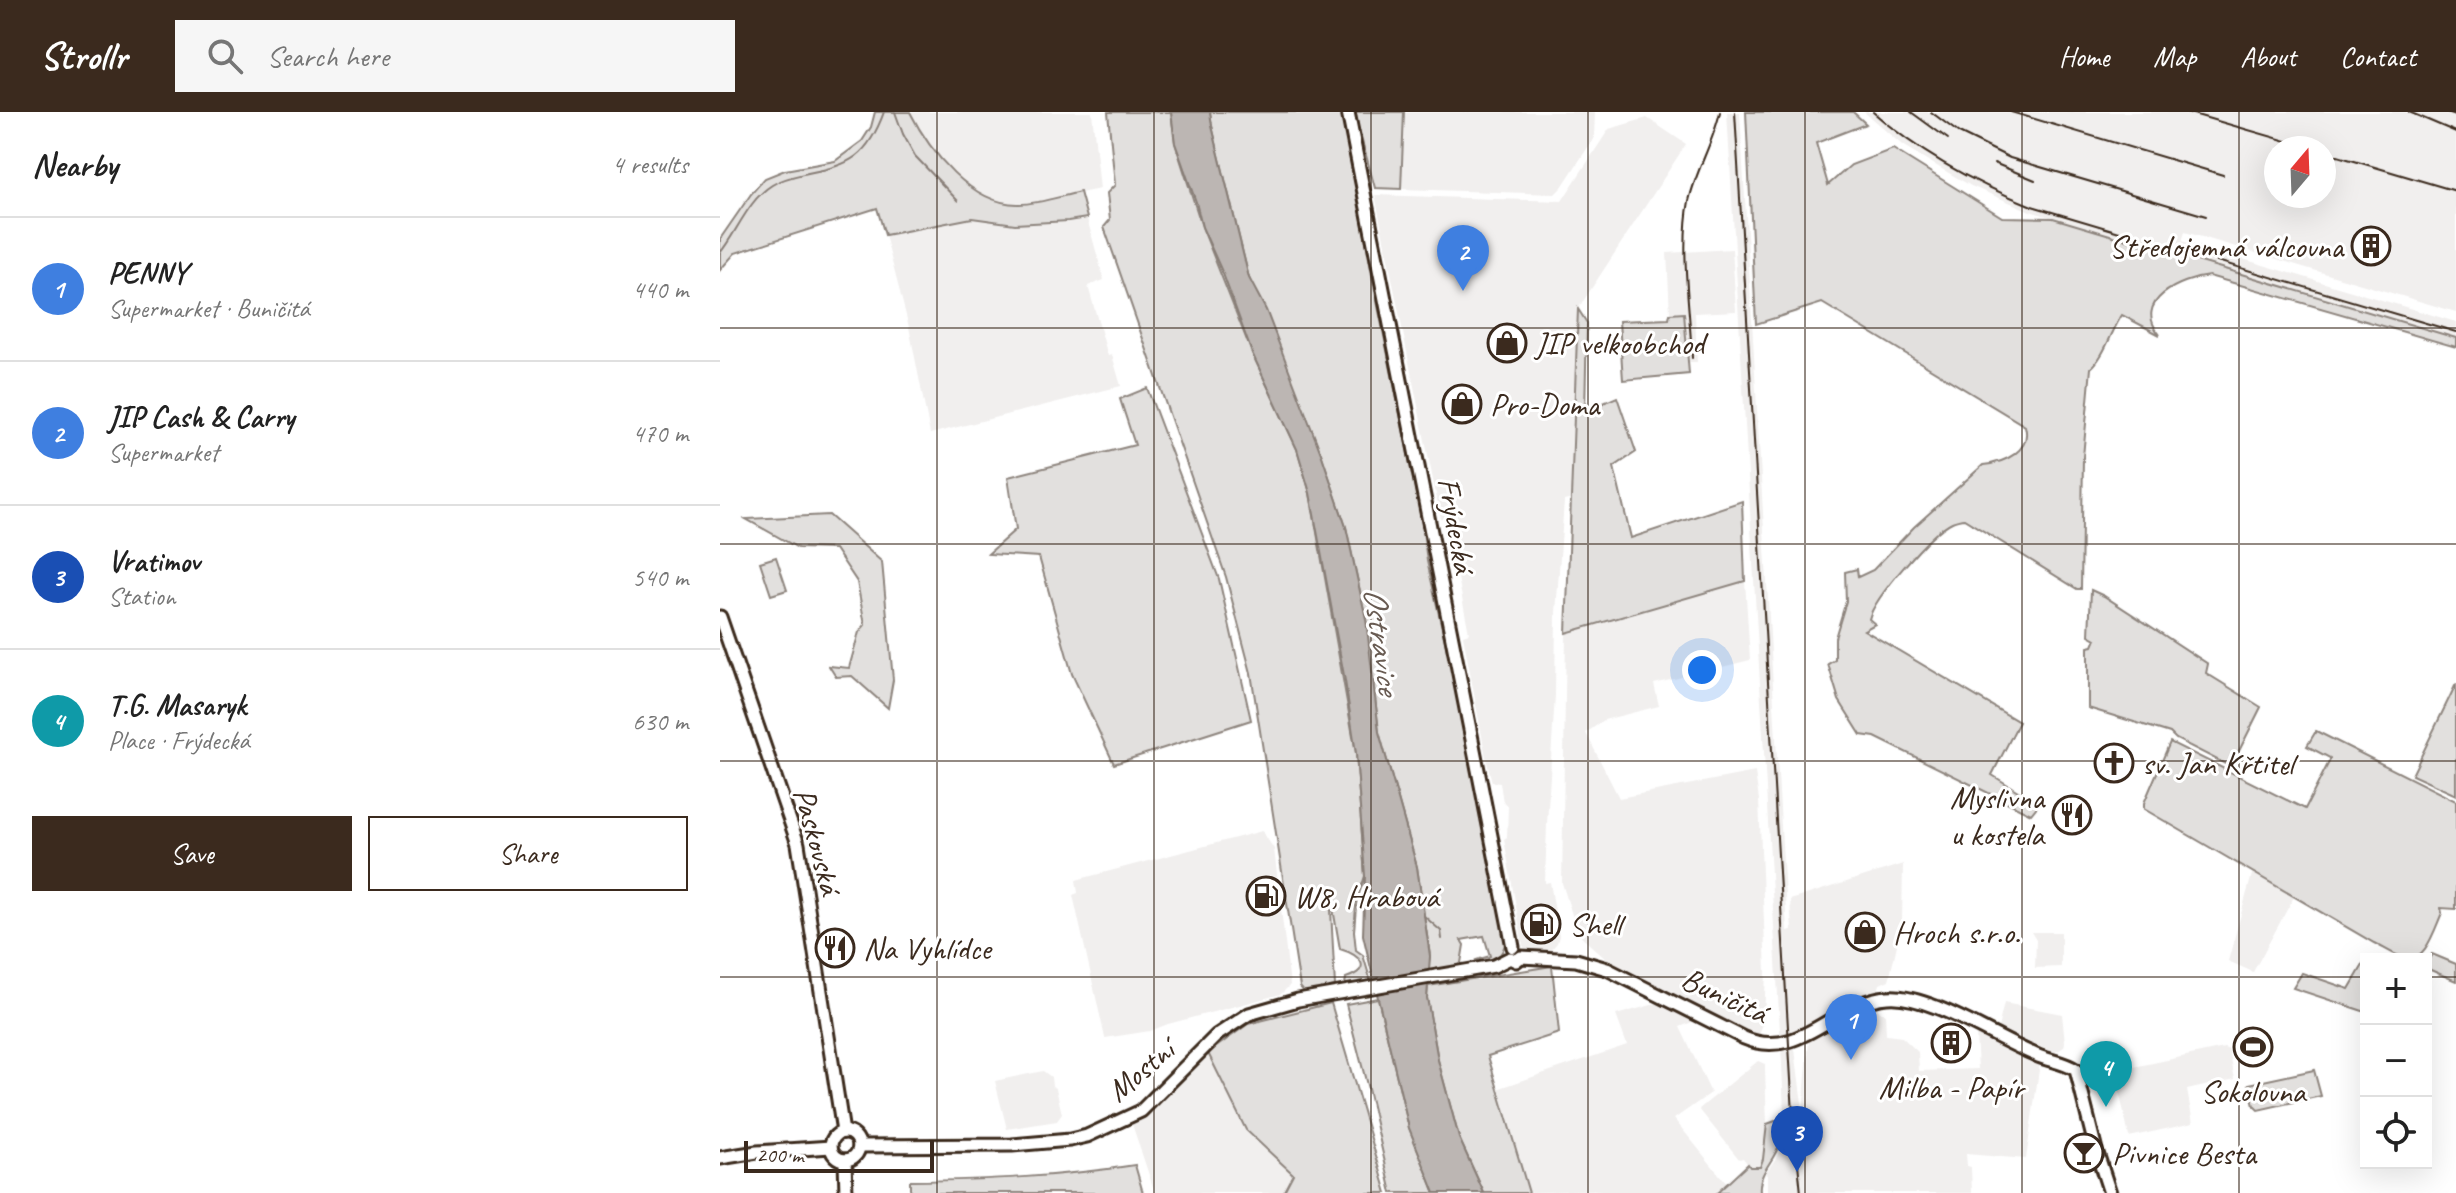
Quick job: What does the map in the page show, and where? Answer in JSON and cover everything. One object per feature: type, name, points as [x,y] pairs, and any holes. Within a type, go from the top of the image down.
[{"type":"main road","name":"Frýdecká","points":[[1348,112],[1515,954]]},
{"type":"main road","name":"Paskovská","points":[[720,617],[799,848],[843,1132]]},
{"type":"main road","name":"Mostní","points":[[859,1146],[1012,1145],[1087,1136],[1141,1111],[1217,1035],[1249,1014],[1275,1006],[1494,966],[1515,954]]},
{"type":"main road","name":"Buničitá","points":[[1515,954],[1576,960],[1607,969],[1744,1038],[1765,1044],[1797,1039],[1877,998],[1895,996],[1915,999],[2030,1053],[2073,1067],[2077,1072],[2110,1193]]},
{"type":"main road","points":[[843,1132],[855,1136],[859,1146],[855,1156],[845,1160],[836,1157],[831,1147],[834,1137],[843,1132]]},
{"type":"main road","points":[[720,1158],[831,1147]]},
{"type":"main road","points":[[845,1160],[846,1193]]},
{"type":"shaded area","points":[[875,112],[910,112],[940,158],[968,185],[984,195],[1001,202],[1019,204],[1080,192],[1087,218],[1015,224],[972,218],[885,235],[877,208],[735,253],[720,270],[720,239],[765,178],[785,170],[835,161],[862,141],[871,127]]},
{"type":"shaded area","points":[[901,112],[1092,112],[1100,189],[1080,193],[1104,280],[1088,286],[1108,356],[1112,355],[1121,386],[930,434],[909,327],[885,235],[971,218]]},
{"type":"shaded area","points":[[1108,112],[1171,112],[1175,143],[1202,227],[1252,353],[1297,449],[1310,493],[1356,753],[1365,876],[1357,895],[1354,931],[1356,950],[1363,955],[1371,982],[1345,985],[1346,978],[1360,971],[1362,966],[1358,958],[1340,949],[1330,891],[1335,986],[1305,993],[1300,987],[1251,673],[1226,577],[1104,227],[1110,220],[1107,193],[1115,185]]},
{"type":"shaded area","points":[[1171,112],[1210,112],[1249,278],[1266,310],[1346,527],[1366,619],[1379,732],[1417,867],[1430,956],[1427,998],[1438,1060],[1459,1138],[1484,1193],[1435,1193],[1409,1128],[1363,935],[1365,876],[1356,753],[1310,493],[1297,449],[1252,353],[1202,227],[1175,143]]},
{"type":"shaded area","points":[[1210,112],[1343,112],[1427,561],[1506,940],[1500,955],[1489,962],[1478,963],[1476,960],[1490,956],[1484,936],[1461,940],[1464,945],[1460,969],[1428,970],[1430,956],[1417,867],[1379,732],[1366,619],[1346,527],[1322,456],[1249,278]]},
{"type":"shaded area","points":[[1354,112],[1404,112],[1401,189],[1375,188]]},
{"type":"shaded area","points":[[1404,112],[1595,112],[1594,138],[1555,194],[1401,189]]},
{"type":"shaded area","points":[[1727,112],[1740,112],[1787,931],[1792,930],[1790,900],[1903,864],[1902,923],[1889,980],[1880,984],[1878,991],[1867,993],[1813,1026],[1793,1034],[1803,1111],[1809,1040],[1862,1008],[1874,1005],[1885,1013],[1886,1035],[1902,1037],[1918,1052],[1919,1071],[1978,1069],[1976,1033],[2040,1063],[2026,1159],[1966,1154],[1967,1166],[1971,1167],[1972,1193],[1767,1193],[1767,1171],[1785,1139]]},
{"type":"shaded area","points":[[1746,112],[1853,112],[1866,124],[1816,143],[1828,185],[1851,165],[1893,149],[2002,217],[2053,218],[2456,338],[2456,347],[2209,276],[2174,287],[2155,302],[2151,312],[2160,335],[2122,315],[2091,368],[2083,457],[2081,589],[1961,519],[1943,528],[1904,566],[1873,609],[1869,619],[1875,624],[1864,630],[2019,722],[1992,775],[2039,804],[2031,814],[1875,737],[1861,735],[1839,700],[1828,664],[1835,660],[1835,638],[1846,601],[1845,572],[1857,569],[1858,577],[1873,570],[1914,527],[1983,465],[1999,462],[2020,449],[2026,435],[2025,426],[1822,303],[1756,324]]},
{"type":"shaded area","points":[[1864,112],[2456,112],[2456,312],[2185,232],[2182,241],[2456,322],[2456,338],[2030,211],[1971,186],[1902,145]]},
{"type":"shaded area","points":[[1647,118],[1686,144],[1578,309],[1572,499],[1564,501],[1556,613],[1545,883],[1550,882],[1559,936],[1550,951],[1529,952],[1523,946],[1504,839],[1507,837],[1508,806],[1503,802],[1500,783],[1492,782],[1486,758],[1463,635],[1469,633],[1450,537],[1446,533],[1444,519],[1441,519],[1375,195],[1562,201],[1609,129]]},
{"type":"shaded area","points":[[1732,249],[1736,311],[1695,313],[1697,362],[1688,362],[1684,313],[1670,314],[1667,253]]},
{"type":"shaded area","points":[[1578,309],[1587,323],[1585,411],[1617,397],[1636,452],[1614,467],[1631,538],[1742,501],[1745,581],[1566,633]]},
{"type":"shaded area","points":[[1684,313],[1689,374],[1623,380],[1619,321],[1669,319],[1670,314]]},
{"type":"shaded area","points":[[1147,388],[1219,579],[1251,720],[1114,764],[1072,674],[1039,557],[988,554],[1016,529],[1008,477],[1135,445],[1120,399]]},
{"type":"shaded area","points":[[829,515],[882,562],[893,680],[888,708],[852,676],[836,677],[829,666],[849,668],[859,632],[865,625],[857,582],[835,549],[798,548],[746,519]]},
{"type":"shaded area","points":[[776,557],[787,590],[771,595],[760,562]]},
{"type":"shaded area","points":[[1745,581],[1750,660],[1654,684],[1659,706],[1604,720],[1586,733],[1619,798],[1755,772],[1759,800],[1766,972],[1764,1020],[1759,1036],[1607,960],[1578,934],[1562,883],[1566,633]]},
{"type":"shaded area","points":[[2091,590],[2208,664],[2206,673],[2261,707],[2231,767],[2170,733],[2088,708],[2088,647],[2093,646],[2096,639],[2089,635]]},
{"type":"shaded area","points":[[2456,684],[2456,795],[2412,775]]},
{"type":"shaded area","points":[[2316,731],[2456,801],[2456,909],[2441,908],[2442,913],[2432,936],[2421,953],[2389,951],[2144,809],[2170,742],[2305,809],[2330,760],[2307,746]]},
{"type":"shaded area","points":[[1262,831],[1274,849],[1290,985],[1281,994],[1150,1031],[1105,1038],[1073,895],[1078,893],[1076,880]]},
{"type":"shaded area","points":[[2253,871],[2295,895],[2253,972],[2228,961]]},
{"type":"shaded area","points":[[2031,932],[2061,932],[2061,967],[2035,968],[2036,940]]},
{"type":"shaded area","points":[[2432,954],[2456,964],[2456,981],[2432,971]]},
{"type":"shaded area","points":[[1552,966],[1559,1033],[1488,1056],[1529,1193],[1484,1193],[1459,1138],[1438,1060],[1427,998],[1428,986]]},
{"type":"shaded area","points":[[2360,970],[2360,1010],[2293,988],[2302,973],[2349,989]]},
{"type":"shaded area","points":[[1378,998],[1409,1128],[1435,1193],[1392,1193],[1346,1004]]},
{"type":"shaded area","points":[[1662,1002],[1697,1020],[1680,1027],[1711,1093],[1674,1119],[1727,1184],[1717,1193],[1611,1193],[1587,1190],[1529,1193],[1497,1089],[1627,1045],[1616,1015]]},
{"type":"shaded area","points":[[1331,1003],[1387,1193],[1283,1193],[1293,1174],[1246,1130],[1208,1053],[1248,1024]]},
{"type":"shaded area","points":[[2004,1003],[2062,1014],[2064,1047],[2052,1052],[1998,1028]]},
{"type":"shaded area","points":[[2224,1048],[2229,1050],[2235,1079],[2187,1090],[2193,1123],[2129,1137],[2115,1071]]},
{"type":"shaded area","points":[[1208,1053],[1246,1130],[1294,1174],[1283,1193],[1155,1193],[1132,1124],[1154,1108]]},
{"type":"shaded area","points":[[1758,1061],[1765,1064],[1767,1124],[1760,1167],[1750,1167],[1743,1158],[1739,1159],[1699,1109]]},
{"type":"shaded area","points":[[2314,1070],[2321,1096],[2258,1110],[2254,1106],[2249,1084]]},
{"type":"shaded area","points":[[1043,1071],[1051,1077],[1052,1086],[1056,1088],[1062,1114],[1057,1121],[1007,1129],[995,1081]]},
{"type":"shaded area","points":[[1781,1119],[1779,1145],[1764,1173],[1760,1193],[1717,1193],[1748,1164],[1750,1167],[1760,1167],[1767,1124]]},
{"type":"shaded area","points":[[1135,1165],[1143,1193],[910,1193],[910,1181],[1023,1177]]},
{"type":"waterway","points":[[720,253],[764,191],[785,179],[847,162],[864,149],[884,112]]},
{"type":"waterway","points":[[895,112],[915,156],[958,201]]},
{"type":"waterway","points":[[1424,916],[1441,931],[1442,939]]},
{"type":"railway","points":[[1692,358],[1685,259],[1686,219],[1692,190],[1720,112]]},
{"type":"railway","points":[[1735,112],[1793,1114],[1801,1193]]},
{"type":"railway","points":[[1873,112],[1948,166],[2032,206],[2456,332]]},
{"type":"railway","points":[[1911,112],[1948,139]]},
{"type":"railway","points":[[1931,112],[1959,133],[2010,158],[2206,216]]},
{"type":"railway","points":[[2011,112],[2223,175]]},
{"type":"railway","points":[[2186,112],[2269,136]]},
{"type":"railway","points":[[2409,112],[2456,132]]},
{"type":"railway","points":[[2447,112],[2456,115]]},
{"type":"railway","points":[[2336,156],[2456,191]]},
{"type":"railway","points":[[1994,163],[2035,180]]},
{"type":"place","name":"Středojemná válcovna","points":[[2371,246]]},
{"type":"place","name":"JIP Cash & Carry","points":[[1463,291]]},
{"type":"place","name":"JIP velkoobchod","points":[[1507,343]]},
{"type":"place","name":"Pro-Doma","points":[[1462,404]]},
{"type":"place","name":"sv. Jan Křtitel","points":[[2114,763]]},
{"type":"place","name":"Myslivna u kostela","points":[[2072,815]]},
{"type":"place","name":"W8, Hrabová","points":[[1266,896]]},
{"type":"place","name":"Shell","points":[[1541,924]]},
{"type":"place","name":"Hroch s.r.o.","points":[[1865,932]]},
{"type":"place","name":"Na Vyhlídce","points":[[835,948]]},
{"type":"place","name":"Milba - Papír","points":[[1951,1043]]},
{"type":"place","name":"Sokolovna","points":[[2253,1047]]},
{"type":"place","name":"PENNY","points":[[1851,1060]]},
{"type":"place","name":"T.G. Masaryk","points":[[2106,1107]]},
{"type":"place","name":"Pivnice Besta","points":[[2084,1153]]},
{"type":"place","name":"Vratimov","points":[[1797,1172]]},
{"type":"water label","name":"Ostravice","points":[[1383,640]]}]
